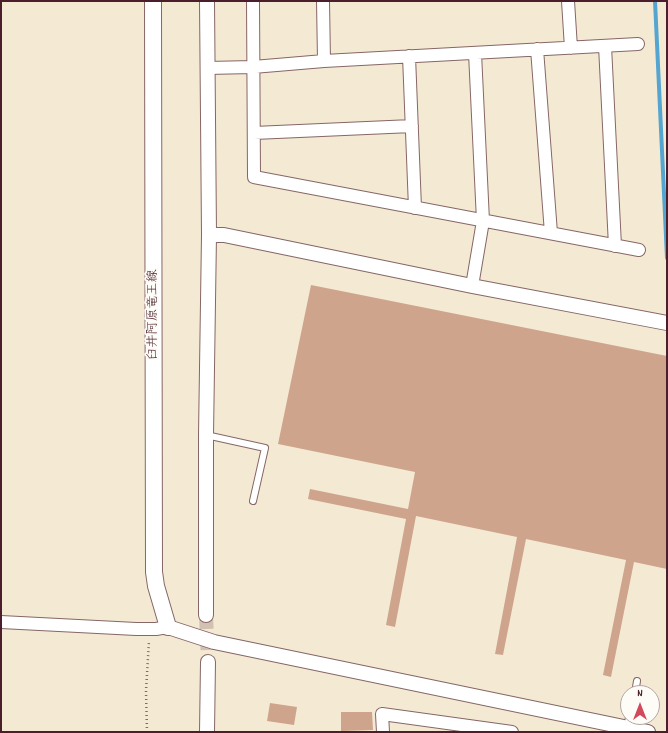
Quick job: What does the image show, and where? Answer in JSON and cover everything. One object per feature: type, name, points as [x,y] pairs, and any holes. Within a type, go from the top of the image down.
[{"type":"main road","name":"臼井阿原竜王線","points":[[153,1],[154,572],[156,586],[168,627]]},
{"type":"street","points":[[206,1],[208,235],[206,615]]},
{"type":"street","points":[[253,1],[254,178],[638,250]]},
{"type":"street","points":[[323,1],[324,61]]},
{"type":"street","points":[[568,1],[571,48]]},
{"type":"street","points":[[207,68],[253,67],[324,61],[638,44]]},
{"type":"street","points":[[606,46],[615,246]]},
{"type":"street","points":[[537,49],[551,234]]},
{"type":"street","points":[[472,286],[483,221],[476,53]]},
{"type":"street","points":[[409,56],[415,208]]},
{"type":"street","points":[[254,132],[412,126]]},
{"type":"street","points":[[208,235],[224,235],[472,286],[667,323]]},
{"type":"street","points":[[1,622],[137,629],[168,627],[214,642],[620,720]]},
{"type":"street","points":[[207,732],[208,662]]},
{"type":"street","points":[[383,732],[382,714],[449,728],[512,732]]},
{"type":"street","points":[[634,725],[648,732]]},
{"type":"lane","points":[[206,435],[265,448],[253,501]]},
{"type":"lane","points":[[636,685],[637,681]]},
{"type":"path","points":[[147,732],[146,691],[150,629]]},
{"type":"building","points":[[311,285],[667,356],[667,569],[634,562],[611,677],[603,675],[626,560],[526,539],[503,655],[495,654],[517,537],[416,516],[395,627],[386,625],[406,519],[308,499],[310,489],[408,509],[415,472],[278,444]]},
{"type":"building","points":[[270,703],[297,707],[294,725],[267,721]]},
{"type":"building","points":[[341,712],[372,712],[373,730],[341,731]]},
{"type":"waterway","points":[[655,1],[667,258]]},
{"type":"tunnel","points":[[206,615],[208,662]]}]
